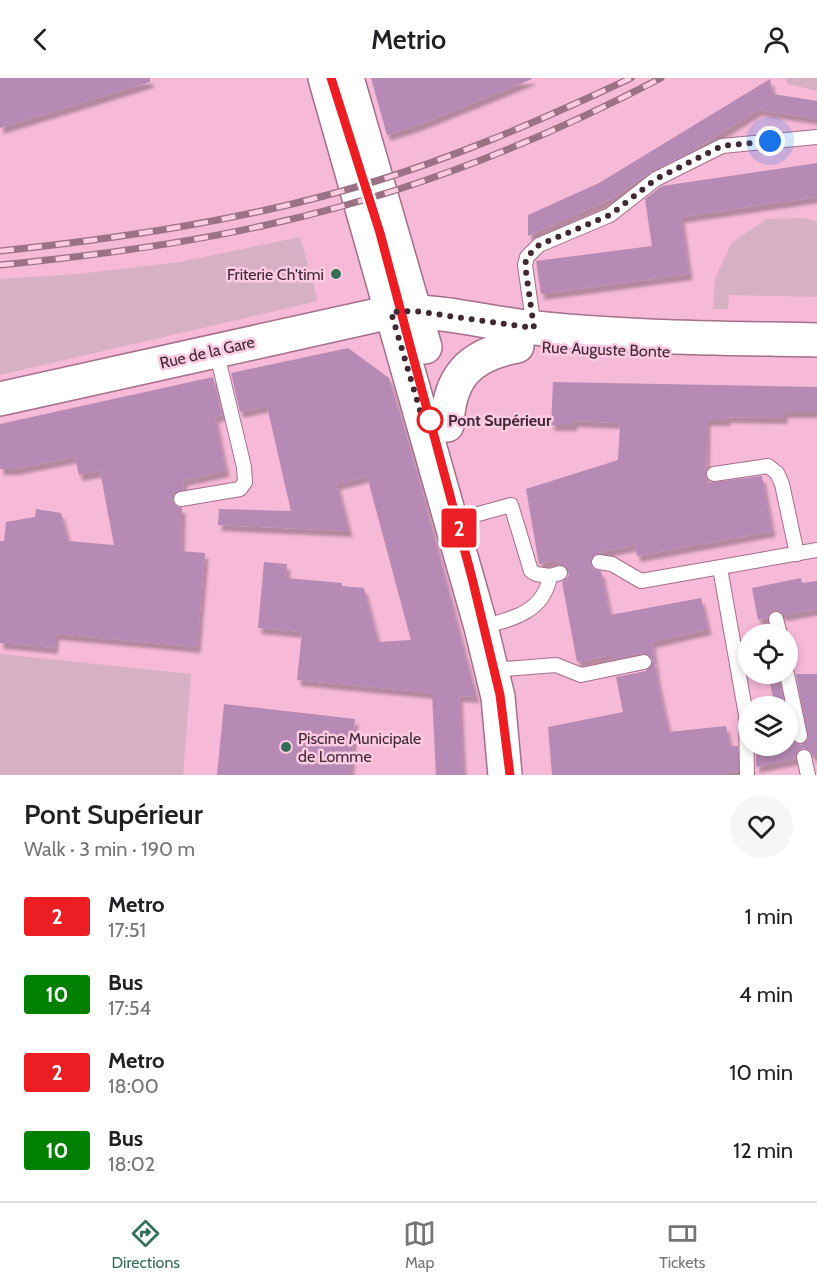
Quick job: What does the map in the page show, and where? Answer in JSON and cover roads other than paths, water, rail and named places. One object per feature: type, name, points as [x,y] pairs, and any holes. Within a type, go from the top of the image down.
[{"type":"main road","points":[[325,78],[406,322],[447,425],[471,516],[491,625]]},
{"type":"main road","points":[[347,78],[406,322],[491,625],[526,775]]},
{"type":"main road","name":"Rue Auguste Bonte","points":[[406,322],[526,337],[817,354]]},
{"type":"main road","name":"Rue de la Gare","points":[[0,399],[216,350],[406,322]]},
{"type":"main road","name":"Rue Auguste Bonte","points":[[526,337],[622,336],[817,340]]},
{"type":"main road","points":[[447,425],[450,396],[459,376],[484,356],[526,337]]},
{"type":"main road","points":[[502,669],[498,697],[505,775]]},
{"type":"lane","points":[[526,337],[525,265],[527,257],[539,245],[610,215],[656,179],[722,146],[817,137]]},
{"type":"lane","points":[[181,499],[240,489],[245,482],[244,467],[216,350]]},
{"type":"lane","points":[[714,474],[768,466],[777,473],[782,484],[797,554]]},
{"type":"lane","points":[[471,516],[511,505],[531,571],[536,574],[555,574],[535,608],[491,625]]},
{"type":"lane","points":[[599,562],[612,564],[641,581],[817,550]]},
{"type":"lane","points":[[720,568],[746,715],[747,775]]},
{"type":"lane","points":[[777,619],[778,624]]},
{"type":"lane","points":[[502,669],[556,665],[581,675],[644,662]]},
{"type":"lane","points":[[790,684],[800,736]]},
{"type":"lane","points":[[804,757],[808,775]]},
{"type":"railway","points":[[0,251],[169,229],[294,204],[335,193],[411,170],[486,142],[631,78]]},
{"type":"railway","points":[[0,265],[172,243],[275,223],[375,197],[521,144],[661,78]]},
{"type":"metro line","name":"2","points":[[331,78],[380,233],[472,578],[500,695],[510,775]]},
{"type":"place","name":"Friterie Ch'timi","points":[[336,274]]},
{"type":"place","name":"Pont Supérieur","points":[[430,420]]},
{"type":"place","name":"Piscine Municipale de Lomme","points":[[286,747]]}]
